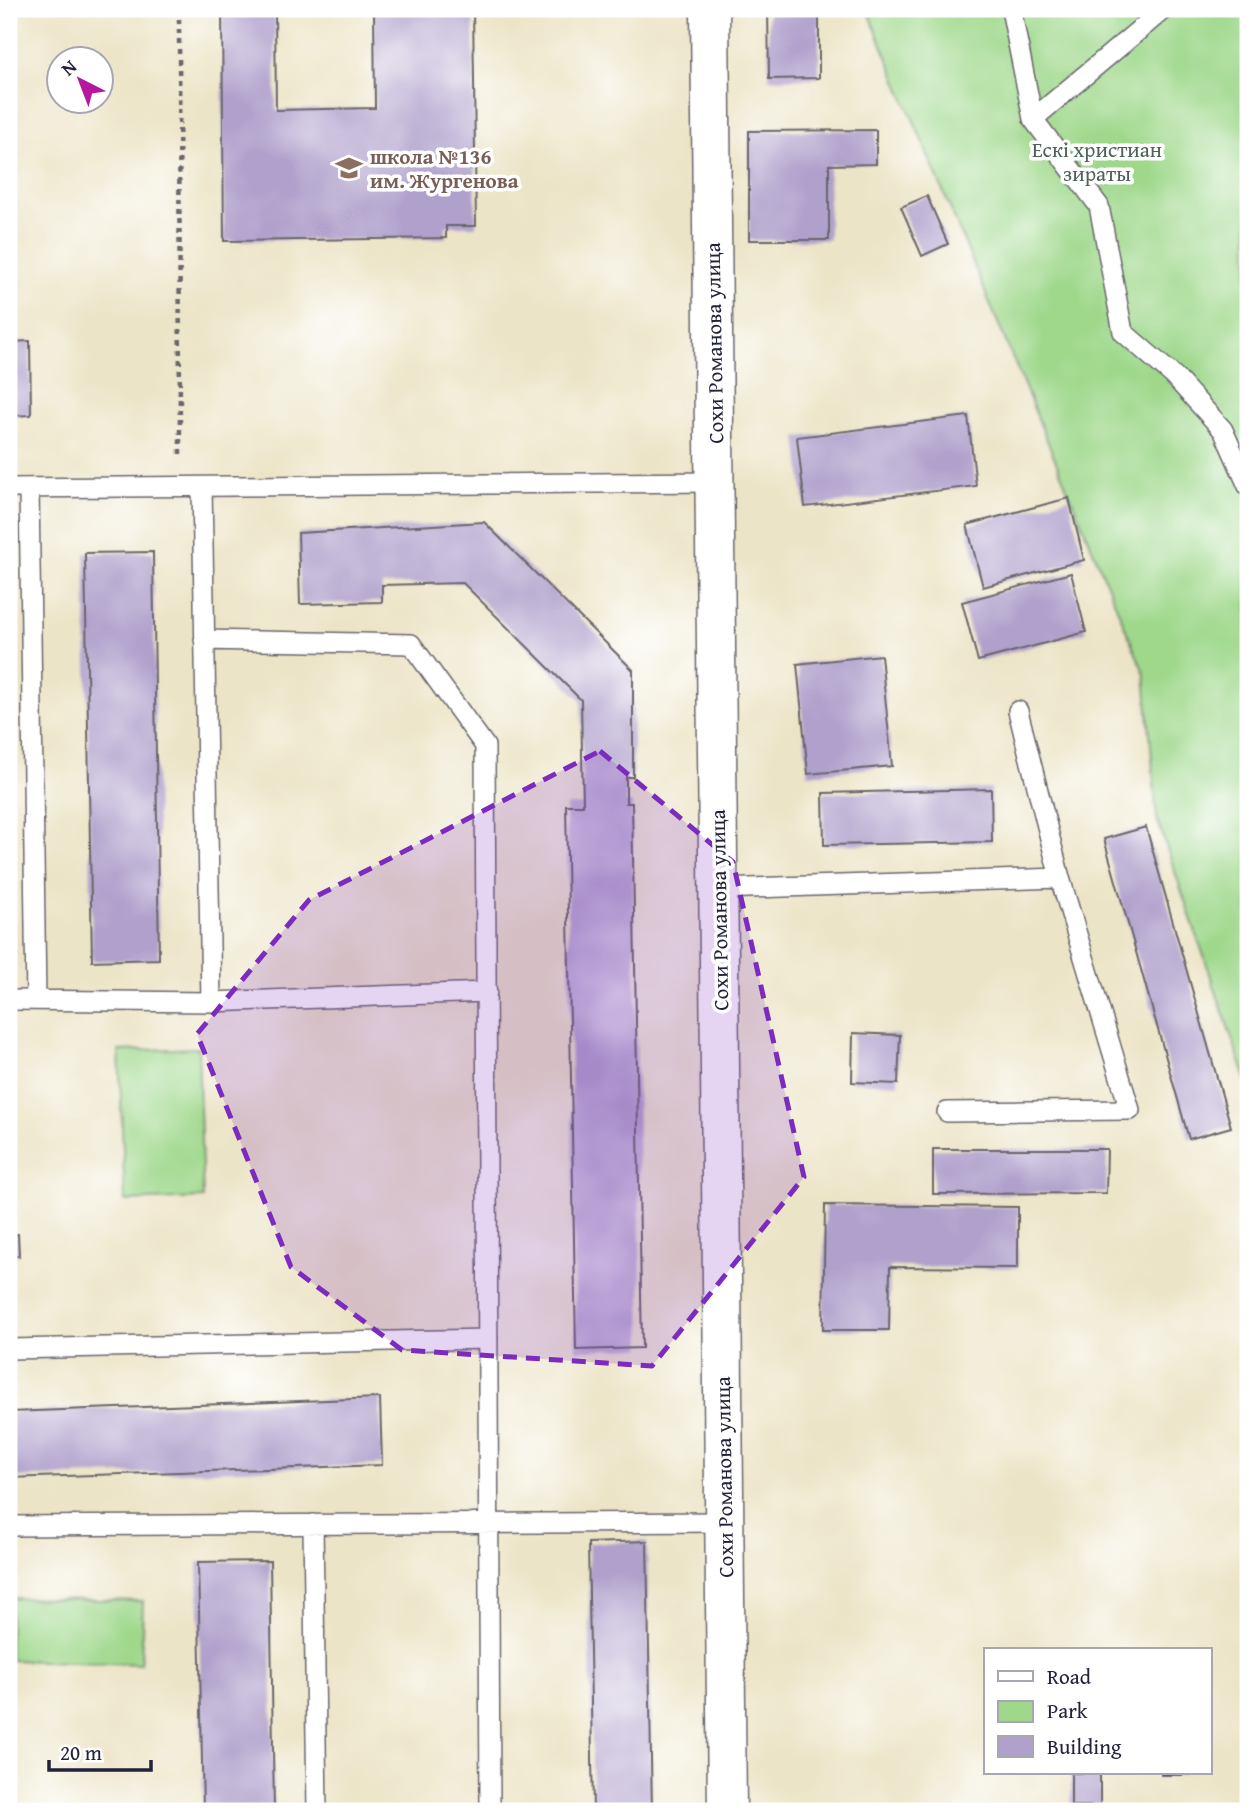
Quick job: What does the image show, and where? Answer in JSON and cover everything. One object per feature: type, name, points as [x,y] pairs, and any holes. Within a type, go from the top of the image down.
[{"type":"street","name":"Сохи Романова улица","points":[[710,9],[727,1811]]},
{"type":"lane","points":[[1011,9],[1033,119],[1099,206],[1123,332],[1174,376],[1223,430],[1248,486]]},
{"type":"lane","points":[[1033,119],[1164,9]]},
{"type":"lane","points":[[9,488],[716,482]]},
{"type":"lane","points":[[202,486],[211,1002]]},
{"type":"lane","points":[[29,488],[36,1000]]},
{"type":"lane","points":[[204,640],[411,644],[485,746],[490,1811]]},
{"type":"lane","points":[[947,1112],[1130,1110],[1060,878],[1017,711]]},
{"type":"lane","points":[[719,889],[1060,878]]},
{"type":"lane","points":[[9,1000],[211,1002],[487,992]]},
{"type":"lane","points":[[9,1349],[488,1339]]},
{"type":"lane","points":[[9,1526],[725,1522]]},
{"type":"lane","points":[[313,1524],[317,1811]]},
{"type":"path","points":[[179,9],[181,487]]},
{"type":"highlighted area","points":[[600,751],[733,862],[804,1177],[652,1366],[402,1350],[291,1267],[197,1034],[309,900]]},
{"type":"green space","name":"Ескі христиан зираты","points":[[867,9],[1248,9],[1248,1085],[1157,819],[1145,675]]},
{"type":"green space","points":[[198,1048],[203,1198],[125,1201],[119,1051]]},
{"type":"green space","points":[[11,1598],[143,1601],[141,1664],[9,1660]]},
{"type":"building","name":"школа №136 им. Жургенова","points":[[222,9],[275,9],[276,110],[375,108],[374,9],[473,9],[476,226],[446,226],[446,238],[224,241]]},
{"type":"building","points":[[768,9],[819,9],[819,78],[769,79]]},
{"type":"building","points":[[876,130],[876,164],[829,165],[829,240],[749,240],[749,131]]},
{"type":"building","points":[[927,196],[948,244],[922,256],[901,207]]},
{"type":"building","points":[[30,341],[31,415],[9,416],[9,342]]},
{"type":"building","points":[[968,416],[976,486],[805,507],[797,437]]},
{"type":"building","points":[[1069,498],[1084,560],[983,587],[967,525]]},
{"type":"building","points":[[484,522],[633,670],[633,777],[626,777],[626,803],[632,803],[642,1348],[576,1350],[566,805],[583,805],[581,700],[463,583],[382,585],[382,602],[300,604],[298,533]]},
{"type":"building","points":[[153,552],[159,959],[92,961],[85,553]]},
{"type":"building","points":[[1071,573],[1086,632],[978,661],[962,602]]},
{"type":"building","points":[[881,655],[892,766],[808,774],[797,664]]},
{"type":"building","points":[[991,789],[992,842],[824,845],[823,793]]},
{"type":"building","points":[[1146,827],[1231,1127],[1189,1139],[1104,839]]},
{"type":"building","points":[[853,1033],[900,1035],[898,1084],[852,1082]]},
{"type":"building","points":[[933,1149],[1107,1149],[1106,1193],[933,1194]]},
{"type":"building","points":[[825,1205],[1018,1207],[1018,1268],[890,1267],[889,1330],[823,1330]]},
{"type":"building","points":[[18,1234],[19,1256],[9,1256],[9,1235]]},
{"type":"building","points":[[380,1398],[382,1465],[9,1478],[9,1412]]},
{"type":"building","points":[[647,1541],[652,1811],[593,1811],[588,1543]]},
{"type":"building","points":[[270,1561],[274,1811],[203,1811],[198,1562]]},
{"type":"building","points":[[1071,1774],[1100,1774],[1100,1806],[1071,1806]]},
{"type":"place","name":"школа №136 им. Жургенова","points":[[349,168]]}]
